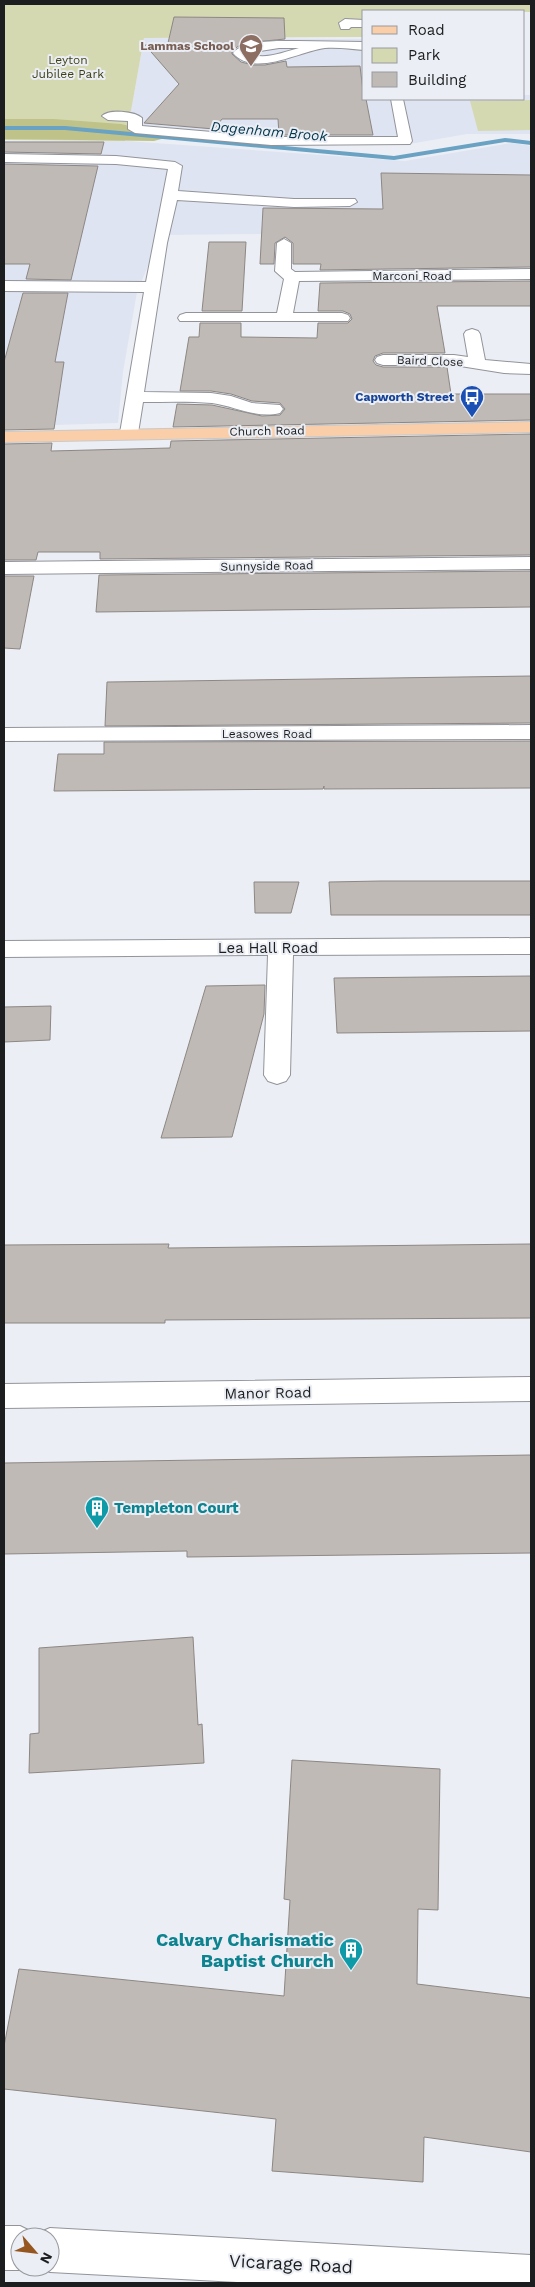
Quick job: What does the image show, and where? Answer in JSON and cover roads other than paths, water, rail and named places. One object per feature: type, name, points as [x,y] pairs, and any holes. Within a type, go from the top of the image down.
[{"type":"main road","name":"Church Road","points":[[4,437],[129,433],[531,427]]},
{"type":"street","points":[[345,27],[345,23],[362,24]]},
{"type":"street","points":[[320,46],[276,59],[255,58],[243,56],[239,53],[244,49],[272,45],[362,46]]},
{"type":"street","points":[[108,116],[135,118],[135,129],[208,137],[271,141],[405,140],[397,100]]},
{"type":"street","points":[[4,158],[116,160],[175,166],[129,433]]},
{"type":"street","points":[[170,195],[294,203],[350,202]]},
{"type":"street","points":[[284,243],[283,271],[292,276],[284,318]]},
{"type":"street","name":"Marconi Road","points":[[292,276],[531,274]]},
{"type":"street","points":[[4,286],[153,287]]},
{"type":"street","points":[[186,318],[342,318]]},
{"type":"street","name":"Baird Close","points":[[472,334],[478,364]]},
{"type":"street","name":"Baird Close","points":[[383,360],[454,360],[531,369]]},
{"type":"street","points":[[135,396],[211,398],[231,401],[250,408],[274,409]]},
{"type":"street","name":"Sunnyside Road","points":[[4,568],[531,563]]},
{"type":"street","name":"Leasowes Road","points":[[4,735],[531,732]]},
{"type":"street","name":"Lea Hall Road","points":[[4,949],[531,946]]},
{"type":"street","points":[[277,1075],[281,948]]},
{"type":"street","name":"Manor Road","points":[[4,1396],[531,1389]]},
{"type":"street","name":"Vicarage Road","points":[[60,2251],[389,2276],[531,2276]]},
{"type":"waterway","name":"Dagenham Brook","points":[[4,128],[65,128],[394,158],[505,140],[531,143]]},
{"type":"place","name":"Lammas School","points":[[251,67]]},
{"type":"place","name":"Capworth Street","points":[[472,418]]},
{"type":"place","name":"Templeton Court","points":[[97,1529]]},
{"type":"place","name":"Calvary Charismatic Baptist Church","points":[[351,1971]]},
{"type":"park label","name":"Leyton Jubilee Park","points":[[68,67]]}]
